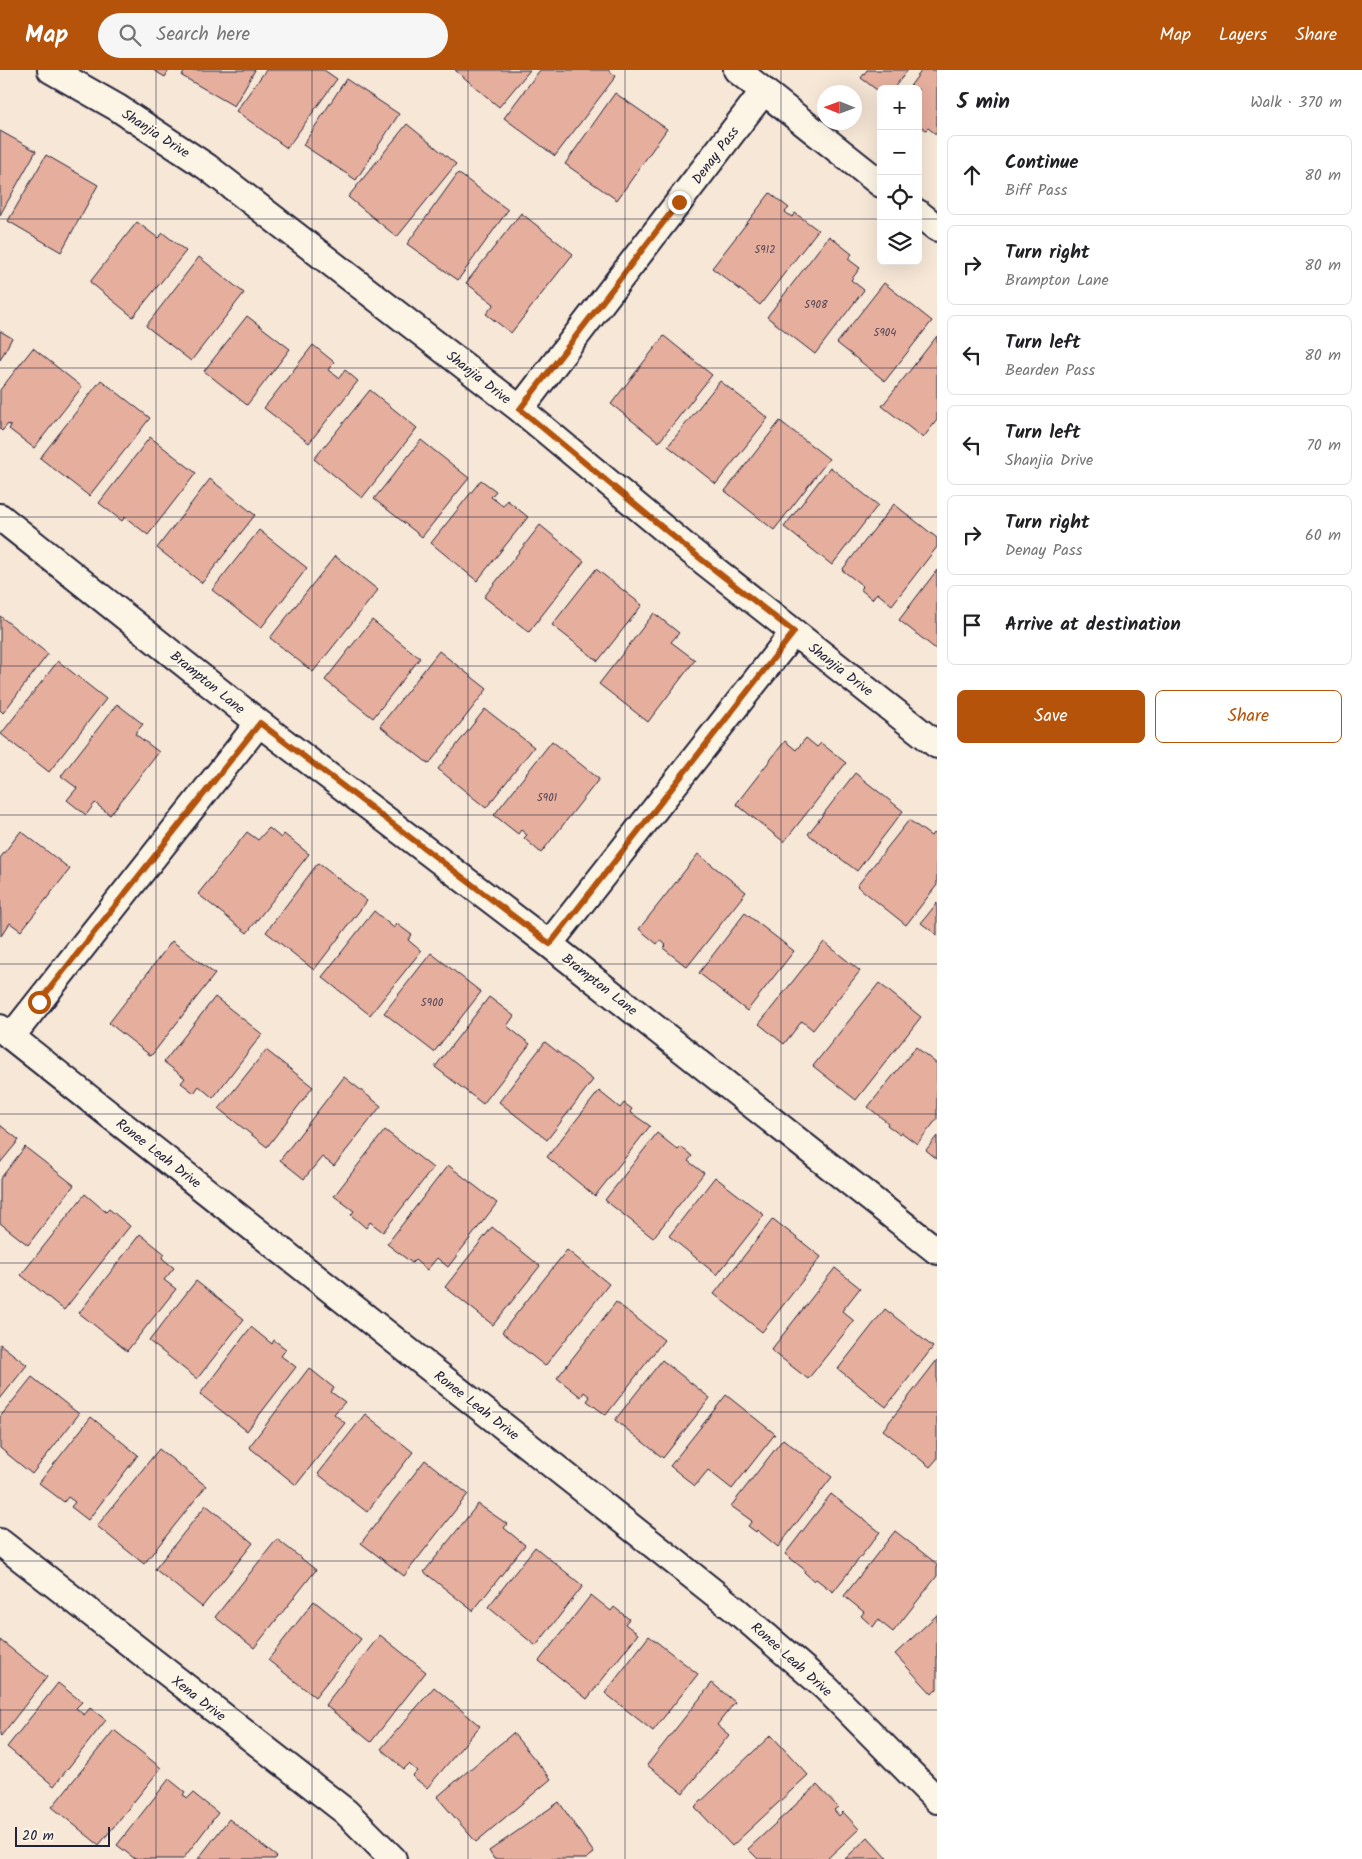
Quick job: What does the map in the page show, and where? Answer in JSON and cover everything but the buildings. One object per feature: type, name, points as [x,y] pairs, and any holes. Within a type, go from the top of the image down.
[{"type":"street","name":"Shanjia Drive","points":[[51,70],[118,108],[207,166],[520,409],[692,552],[937,745]]},
{"type":"street","points":[[737,70],[877,181]]},
{"type":"street","name":"Denay Pass","points":[[520,409],[764,91]]},
{"type":"street","points":[[922,216],[937,228]]},
{"type":"street","name":"Brampton Lane","points":[[0,517],[260,723],[550,944],[937,1251]]},
{"type":"street","points":[[550,944],[794,632]]},
{"type":"street","points":[[6,1032],[260,723]]},
{"type":"street","name":"Ronee Leah Drive","points":[[6,1032],[737,1610],[826,1688],[937,1800]]},
{"type":"street","name":"Xena Drive","points":[[0,1542],[346,1812],[393,1859]]},
{"type":"route","points":[[39,1002],[230,758],[260,723],[550,944],[794,632],[692,552],[520,409],[679,202]]}]
